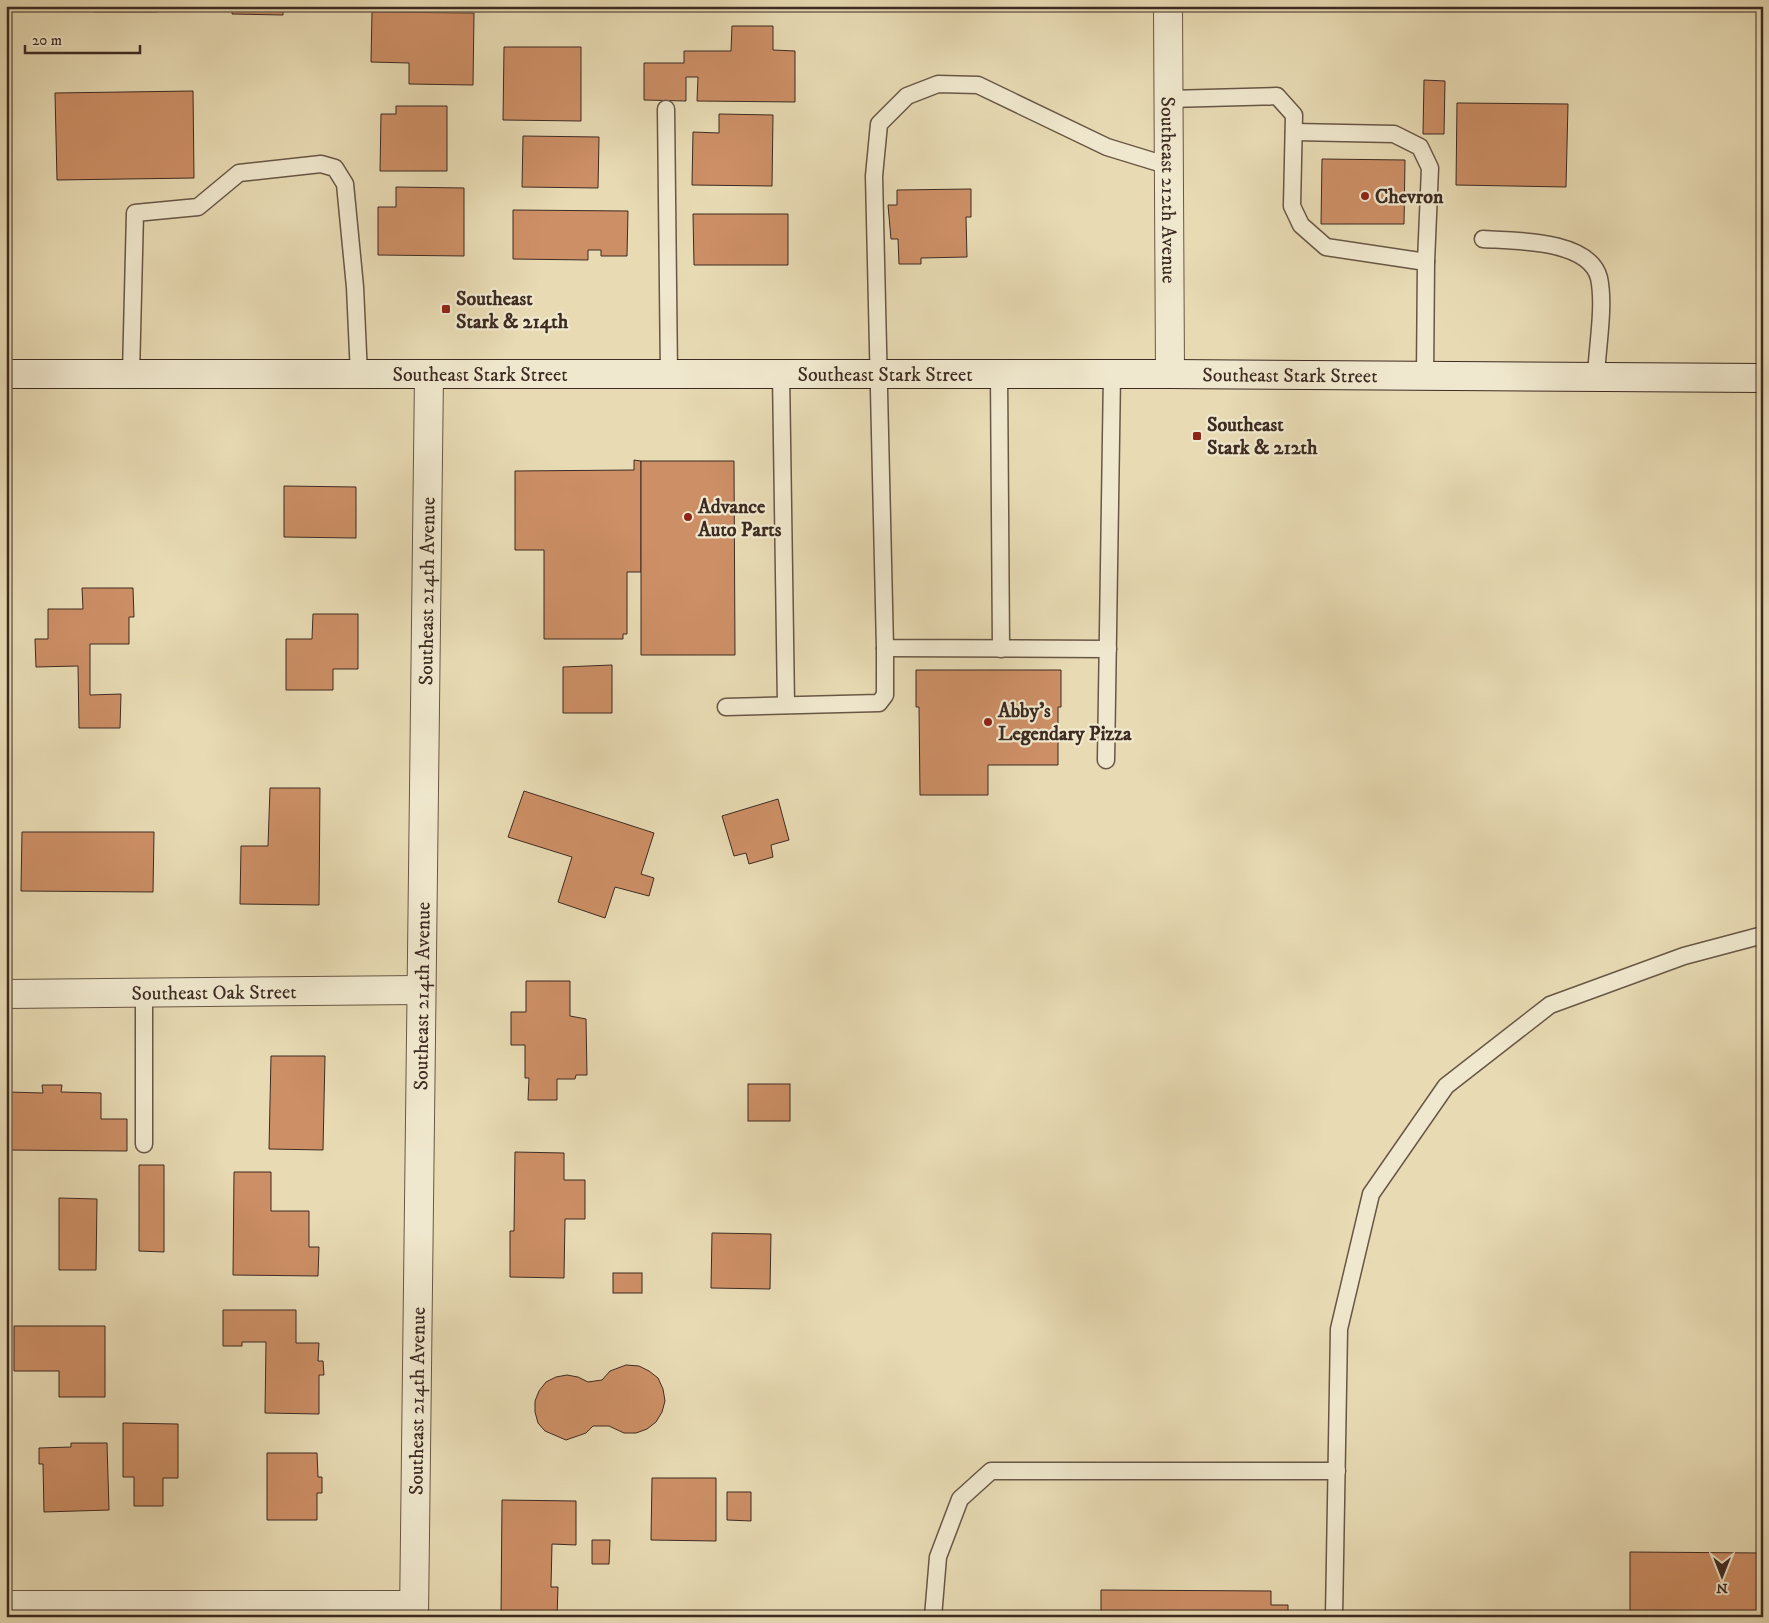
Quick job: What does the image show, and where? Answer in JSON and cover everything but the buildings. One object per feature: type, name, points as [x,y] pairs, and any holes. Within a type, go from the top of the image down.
[{"type":"street","name":"Southeast 212th Avenue","points":[[1168,6],[1170,374]]},
{"type":"street","name":"Southeast Stark Street","points":[[6,374],[1170,374],[1763,378]]},
{"type":"street","name":"Southeast 214th Avenue","points":[[414,1611],[420,990],[429,375]]},
{"type":"street","name":"Southeast Oak Street","points":[[6,994],[420,990]]},
{"type":"street","points":[[6,1604],[414,1611]]},
{"type":"lane","points":[[726,707],[879,703],[885,695],[874,176],[879,124],[907,96],[938,84],[978,85],[1107,146],[1169,166]]},
{"type":"lane","points":[[1168,99],[1277,96],[1294,115],[1292,206],[1301,226],[1326,247],[1426,262]]},
{"type":"lane","points":[[666,109],[669,375]]},
{"type":"lane","points":[[1294,132],[1394,134],[1420,147],[1430,168],[1426,262],[1425,376]]},
{"type":"lane","points":[[132,374],[135,213],[198,207],[239,173],[321,164],[335,168],[344,184],[355,287],[359,375]]},
{"type":"lane","points":[[1483,240],[1544,242],[1566,249],[1586,259],[1599,276],[1600,302],[1596,377]]},
{"type":"lane","points":[[781,374],[786,705]]},
{"type":"lane","points":[[999,374],[1001,649]]},
{"type":"lane","points":[[1106,760],[1112,374]]},
{"type":"lane","points":[[885,648],[1108,650]]},
{"type":"lane","points":[[1334,1617],[1339,1329],[1371,1194],[1446,1086],[1550,1005],[1684,956],[1763,935]]},
{"type":"lane","points":[[144,993],[144,1144]]},
{"type":"lane","points":[[933,1617],[938,1557],[960,1499],[991,1471],[1337,1471]]},
{"type":"place","name":"Chevron","points":[[1365,196]]},
{"type":"place","name":"Southeast Stark & 214th","points":[[446,309]]},
{"type":"place","name":"Southeast Stark & 212th","points":[[1197,436]]},
{"type":"place","name":"Advance Auto Parts","points":[[688,517]]},
{"type":"place","name":"Abby's Legendary Pizza","points":[[988,722]]}]
